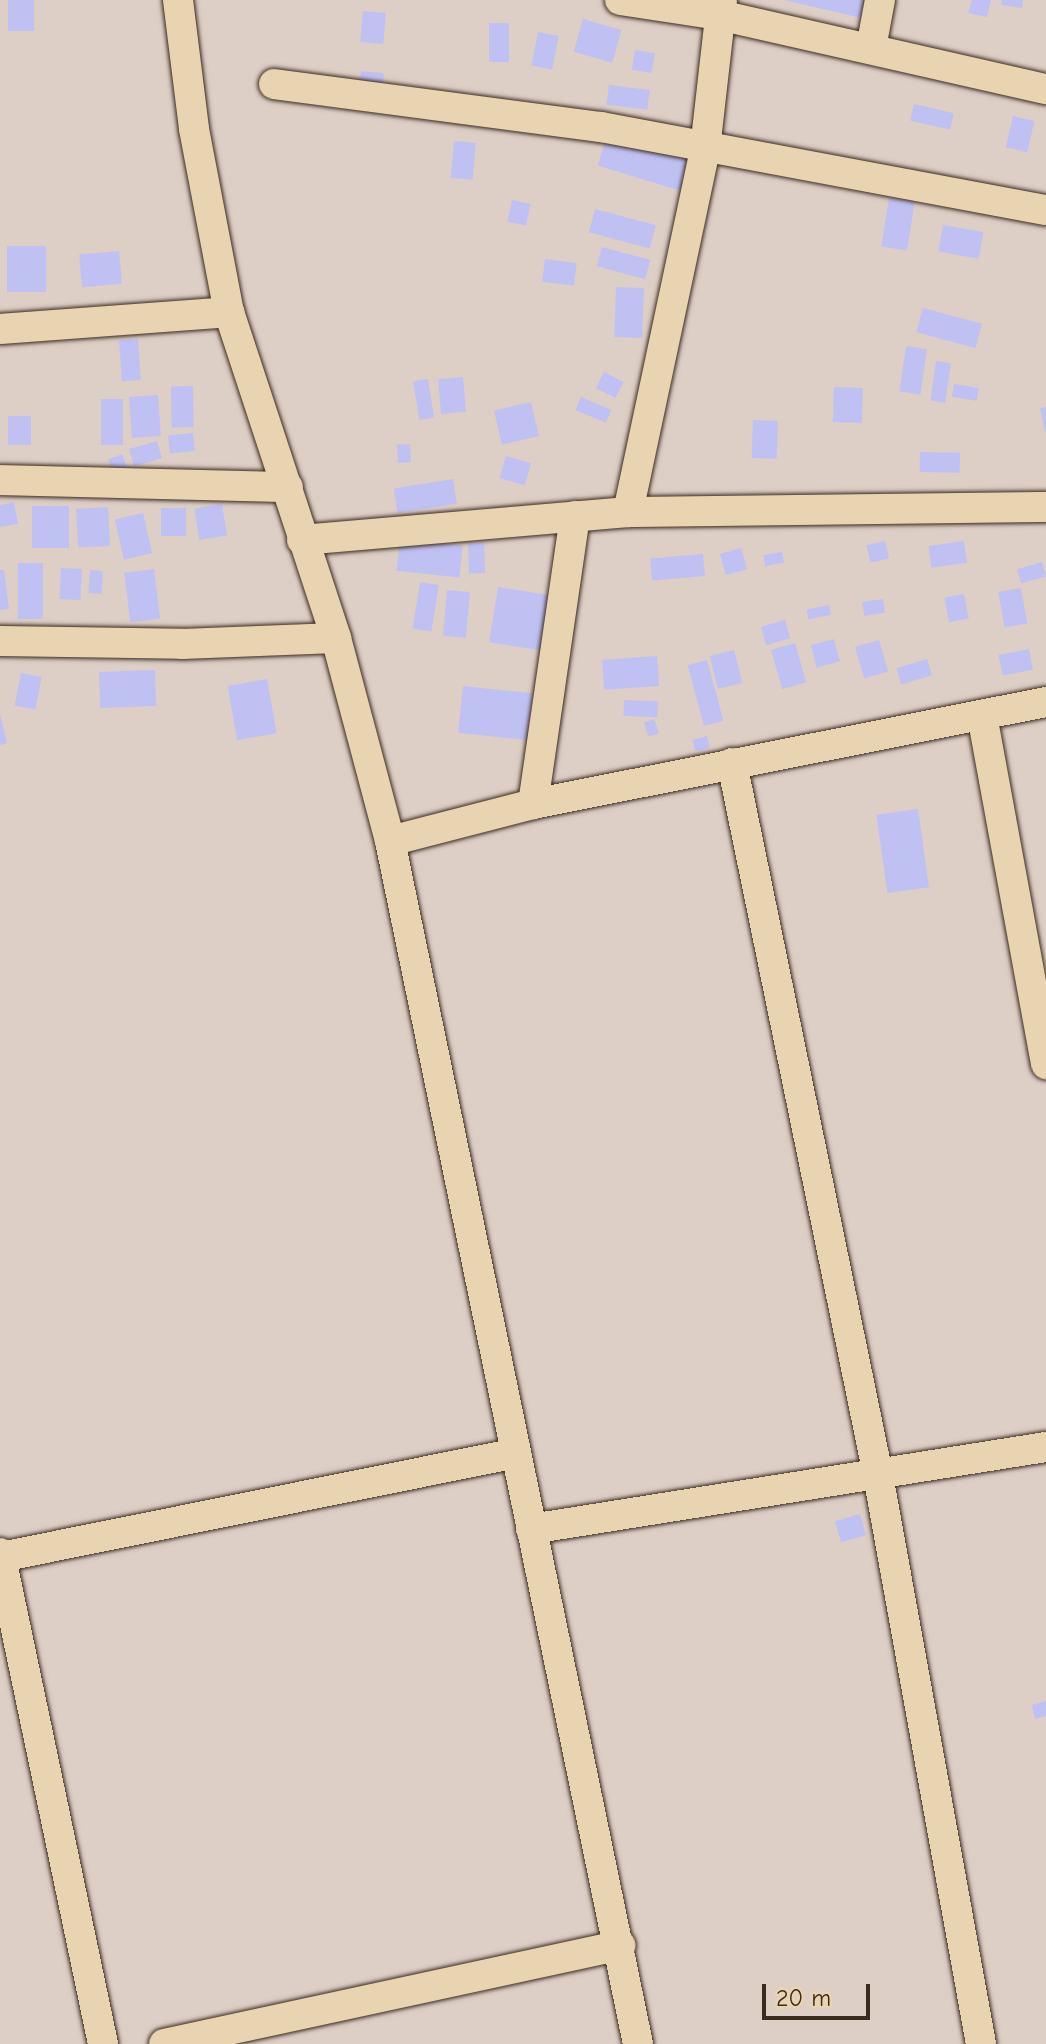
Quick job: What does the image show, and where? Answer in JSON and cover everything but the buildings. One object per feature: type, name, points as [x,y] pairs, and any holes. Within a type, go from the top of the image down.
[{"type":"street","points":[[178,0],[194,129],[229,312],[336,638],[390,841],[463,1181],[512,1454],[531,1529],[620,1945],[638,2044]]},
{"type":"street","points":[[620,0],[720,8],[871,48],[1046,89]]},
{"type":"street","points":[[871,48],[880,0]]},
{"type":"street","points":[[628,512],[705,149],[720,8]]},
{"type":"street","points":[[274,84],[601,127],[705,149],[1046,210]]},
{"type":"street","points":[[0,329],[229,312]]},
{"type":"street","points":[[0,480],[288,487]]},
{"type":"street","points":[[302,540],[628,512],[1046,507]]},
{"type":"street","points":[[533,804],[575,516]]},
{"type":"street","points":[[0,641],[182,644],[336,638]]},
{"type":"street","points":[[390,841],[533,804],[1046,702]]},
{"type":"street","points":[[982,715],[1046,1064]]},
{"type":"street","points":[[732,763],[878,1475],[981,2044]]},
{"type":"street","points":[[531,1529],[1046,1447]]},
{"type":"street","points":[[103,2044],[0,1555],[512,1454]]},
{"type":"street","points":[[164,2044],[620,1945]]}]
